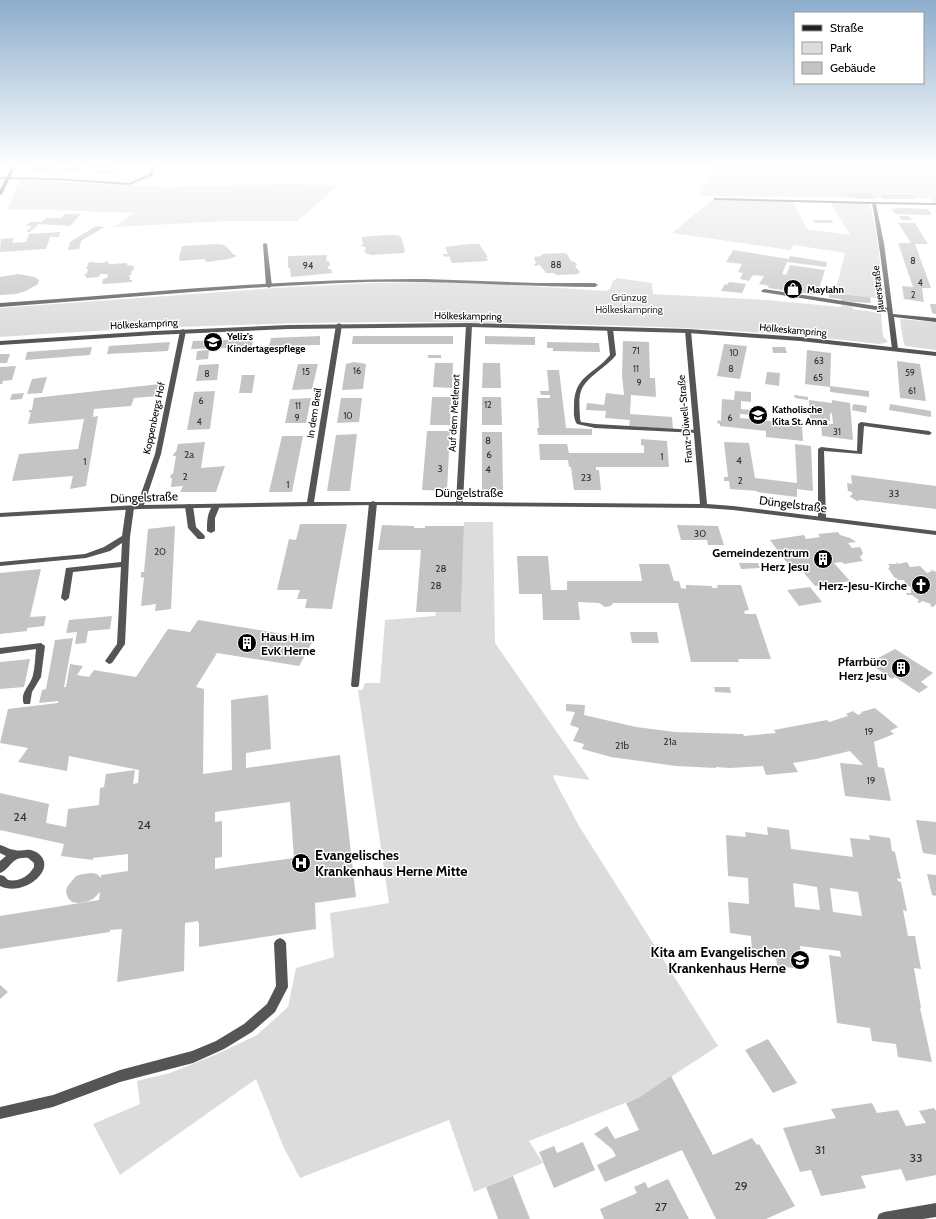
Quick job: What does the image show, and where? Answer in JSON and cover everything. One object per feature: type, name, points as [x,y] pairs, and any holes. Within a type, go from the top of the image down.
[{"type":"street","name":"Jauerstraße","points":[[878,223],[882,243],[895,349]]},
{"type":"street","points":[[264,244],[269,286]]},
{"type":"street","points":[[0,306],[369,280],[443,280],[556,285],[595,285]]},
{"type":"street","points":[[764,291],[936,320]]},
{"type":"street","name":"Hölkeskampring","points":[[0,343],[183,331],[339,326],[469,325],[688,331],[800,339],[936,354]]},
{"type":"street","name":"Auf dem Metlerort","points":[[459,502],[469,325]]},
{"type":"street","name":"In dem Breil","points":[[310,504],[339,326]]},
{"type":"street","points":[[610,329],[613,356],[601,368],[585,380],[578,393],[577,419],[579,423],[595,426],[696,432]]},
{"type":"street","name":"Koppenbergs Hof","points":[[140,507],[158,454],[183,331]]},
{"type":"street","name":"Franz-Düwell-Straße","points":[[688,331],[696,432],[704,506]]},
{"type":"street","points":[[822,518],[821,448],[860,453],[861,424],[929,433]]},
{"type":"street","name":"Düngelstraße","points":[[0,515],[140,507],[373,503],[459,502],[704,506],[822,518],[936,533]]},
{"type":"street","points":[[355,685],[373,503]]},
{"type":"street","points":[[189,506],[192,528],[200,537]]},
{"type":"street","points":[[211,531],[211,518],[216,506]]},
{"type":"street","points":[[109,661],[121,644],[126,536],[130,508]]},
{"type":"street","points":[[0,564],[86,556],[107,548],[126,536]]},
{"type":"street","points":[[65,598],[70,570],[125,564]]},
{"type":"street","points":[[0,651],[41,646],[37,678],[28,692],[27,702]]},
{"type":"street","points":[[0,849],[15,855]]},
{"type":"street","points":[[0,869],[2,864],[15,855],[30,854],[36,857],[39,862],[39,868],[36,874],[22,884],[14,886],[2,883]]},
{"type":"street","points":[[0,1113],[53,1101],[120,1076],[193,1057],[220,1045],[248,1028],[271,1008],[282,987],[280,943]]},
{"type":"street","points":[[884,1219],[936,1210]]},
{"type":"green space","points":[[120,223],[191,223],[114,227]]},
{"type":"green space","points":[[684,223],[804,223],[807,229],[850,235],[843,223],[874,223],[884,299],[835,293],[845,253],[794,245],[790,250],[672,233]]},
{"type":"green space","name":"Grünzug Hölkeskampring","points":[[617,278],[652,283],[653,294],[767,300],[841,307],[842,305],[853,307],[852,309],[881,313],[883,337],[888,341],[879,344],[759,332],[638,326],[418,322],[348,322],[208,326],[0,337],[0,308],[289,287],[375,283],[436,282],[606,291],[610,289],[612,282]]},
{"type":"green space","points":[[900,319],[936,322],[936,350],[905,346]]},
{"type":"green space","points":[[464,522],[493,522],[495,643],[590,780],[553,775],[554,779],[579,826],[718,1046],[640,1097],[529,1141],[543,1163],[474,1192],[449,1120],[300,1178],[284,1148],[256,1079],[120,1175],[93,1124],[140,1104],[137,1081],[170,1073],[215,1055],[257,1035],[288,1007],[296,968],[334,957],[330,913],[389,903],[358,690],[362,690],[365,683],[380,683],[385,620],[435,616],[436,612],[461,612]]},
{"type":"building","points":[[29,223],[73,223],[70,226],[39,224],[30,232],[26,232],[32,226],[26,226]]},
{"type":"building","points":[[898,223],[915,223],[928,244],[915,244],[931,288],[922,288],[924,302],[904,299],[902,286],[913,287],[898,243],[911,243]]},
{"type":"building","points":[[96,226],[104,227],[81,241],[79,249],[68,250],[70,242]]},
{"type":"building","points":[[60,232],[59,237],[50,237],[46,249],[0,252],[1,239],[14,238],[12,243],[26,242],[29,234]]},
{"type":"building","points":[[398,235],[401,237],[405,250],[404,253],[372,255],[365,253],[364,250],[366,250],[366,247],[361,246],[364,244],[362,242],[362,237]]},
{"type":"building","points":[[479,244],[488,257],[486,257],[488,261],[452,263],[449,256],[444,257],[443,254],[448,254],[445,247]]},
{"type":"building","points":[[225,245],[225,247],[228,247],[228,249],[233,253],[231,253],[237,256],[229,259],[207,262],[205,259],[180,261],[179,258],[182,246]]},
{"type":"building","points":[[733,250],[789,259],[790,256],[827,262],[826,267],[787,262],[782,274],[786,275],[790,265],[825,270],[817,295],[768,288],[769,286],[759,284],[764,276],[753,275],[749,281],[740,279],[743,273],[738,272],[742,264],[726,262]]},
{"type":"building","points":[[542,254],[567,254],[571,261],[575,262],[577,265],[575,266],[580,272],[578,274],[557,275],[554,273],[546,273],[540,265],[535,266],[534,264],[536,264],[534,257],[541,256]]},
{"type":"building","points":[[327,255],[326,261],[329,261],[330,266],[328,266],[328,269],[331,269],[332,273],[291,277],[290,268],[288,268],[288,256]]},
{"type":"building","points":[[107,261],[109,262],[107,263],[111,264],[127,263],[127,265],[133,266],[134,270],[132,270],[131,275],[128,276],[132,282],[102,284],[103,279],[107,278],[108,274],[100,274],[99,277],[86,278],[84,275],[87,273],[88,269],[86,269],[89,262],[103,263]]},
{"type":"building","points":[[18,274],[35,277],[39,280],[38,284],[26,291],[16,294],[0,295],[0,277]]},
{"type":"building","points":[[729,282],[746,284],[742,293],[721,291],[725,284],[727,285]]},
{"type":"building","points":[[829,293],[870,297],[871,303],[841,301],[841,299],[829,298]]},
{"type":"building","points":[[930,304],[936,304],[936,314],[932,313]]},
{"type":"building","points":[[320,336],[320,345],[269,346],[271,338]]},
{"type":"building","points":[[353,336],[453,336],[453,344],[352,344]]},
{"type":"building","points":[[485,336],[535,337],[535,345],[485,344]]},
{"type":"building","points":[[253,339],[252,347],[191,349],[193,341]]},
{"type":"building","points":[[623,341],[649,342],[650,378],[655,378],[656,397],[631,395],[630,414],[672,417],[673,429],[629,426],[630,420],[605,418],[606,411],[586,410],[587,403],[604,405],[606,393],[624,395],[622,376]]},
{"type":"building","points":[[170,342],[168,351],[107,354],[109,346]]},
{"type":"building","points":[[547,342],[599,343],[600,352],[553,351],[553,348],[547,348]]},
{"type":"building","points":[[724,344],[747,346],[740,379],[717,376]]},
{"type":"building","points":[[92,347],[90,355],[25,360],[27,352]]},
{"type":"building","points":[[772,347],[785,347],[787,353],[773,353]]},
{"type":"building","points":[[209,350],[208,359],[196,360],[197,351]]},
{"type":"building","points":[[807,350],[831,353],[830,387],[805,384]]},
{"type":"building","points":[[0,354],[10,354],[7,363],[0,363]]},
{"type":"building","points":[[428,355],[441,355],[441,358],[428,358]]},
{"type":"building","points":[[897,361],[920,364],[926,401],[900,398]]},
{"type":"building","points":[[354,362],[366,364],[363,389],[342,390],[346,364]]},
{"type":"building","points":[[435,363],[453,363],[452,388],[433,387]]},
{"type":"building","points":[[483,363],[500,363],[501,388],[482,388]]},
{"type":"building","points":[[219,364],[217,380],[196,381],[199,365]]},
{"type":"building","points":[[298,364],[318,364],[312,389],[292,390]]},
{"type":"building","points":[[16,366],[12,380],[3,381],[2,384],[0,384],[0,367]]},
{"type":"building","points":[[547,370],[559,370],[566,428],[592,429],[592,435],[538,435],[537,398],[550,398],[550,395],[541,395],[540,391],[549,391]]},
{"type":"building","points":[[767,372],[780,373],[779,386],[765,384]]},
{"type":"building","points":[[242,375],[255,375],[252,393],[239,393]]},
{"type":"building","points":[[47,377],[42,393],[27,394],[32,379]]},
{"type":"building","points":[[160,384],[159,396],[134,398],[131,406],[94,409],[93,417],[98,416],[86,486],[70,489],[73,476],[12,481],[19,454],[78,449],[84,419],[28,424],[31,412],[29,413],[29,410],[32,410],[34,398]]},
{"type":"building","points":[[830,386],[869,391],[869,397],[830,392]]},
{"type":"building","points":[[215,391],[210,429],[187,430],[194,392]]},
{"type":"building","points":[[735,391],[751,392],[751,402],[741,401],[741,409],[752,410],[752,415],[740,414],[740,418],[802,424],[803,441],[766,437],[766,431],[720,426],[720,424],[717,423],[718,420],[721,421],[722,399],[734,400]]},
{"type":"building","points":[[24,393],[22,399],[10,400],[12,394]]},
{"type":"building","points":[[794,395],[808,397],[808,400],[795,398]]},
{"type":"building","points":[[432,397],[451,397],[450,425],[430,425]]},
{"type":"building","points":[[482,397],[501,397],[502,425],[482,425]]},
{"type":"building","points":[[311,398],[306,423],[285,423],[290,399]]},
{"type":"building","points":[[341,398],[362,398],[359,422],[337,423]]},
{"type":"building","points":[[809,400],[832,403],[832,400],[850,403],[853,440],[822,436],[821,423],[833,424],[832,413],[830,414],[830,421],[810,419]]},
{"type":"building","points":[[853,404],[867,406],[866,413],[852,410]]},
{"type":"building","points":[[890,404],[931,411],[931,417],[889,410]]},
{"type":"building","points":[[427,431],[450,431],[447,491],[422,490]]},
{"type":"building","points":[[482,432],[502,432],[503,491],[482,491]]},
{"type":"building","points":[[357,434],[350,491],[327,491],[336,435]]},
{"type":"building","points":[[282,436],[303,436],[292,492],[269,492]]},
{"type":"building","points":[[641,439],[667,441],[669,467],[596,467],[596,470],[599,470],[601,490],[574,490],[571,467],[569,467],[568,460],[540,460],[539,444],[567,444],[569,453],[644,453],[644,446],[641,445]]},
{"type":"building","points":[[205,442],[201,468],[225,466],[216,492],[180,492],[183,486],[171,487],[172,478],[170,478],[171,474],[173,474],[176,456],[173,456],[176,452],[178,444]]},
{"type":"building","points":[[724,442],[749,443],[755,478],[797,483],[795,444],[811,446],[813,491],[797,489],[797,497],[757,491],[730,489],[729,481],[724,481],[724,477],[728,477]]},
{"type":"building","points":[[851,475],[936,486],[936,509],[861,500],[857,501],[849,496],[852,495],[852,492],[848,491],[847,483],[852,484]]},
{"type":"building","points":[[300,524],[347,524],[332,609],[305,608],[307,599],[297,599],[300,590],[277,590],[289,539],[296,540]]},
{"type":"building","points":[[382,525],[414,526],[414,528],[425,528],[425,526],[464,526],[461,612],[416,612],[421,550],[378,550]]},
{"type":"building","points":[[677,525],[718,526],[724,545],[708,545],[707,540],[681,540]]},
{"type":"building","points":[[175,526],[171,609],[155,611],[156,604],[141,606],[144,577],[141,578],[141,572],[144,572],[148,529]]},
{"type":"building","name":"Gemeindezentrum Herz Jesu","points":[[838,532],[840,535],[850,538],[856,542],[848,543],[852,548],[860,547],[863,553],[860,557],[863,561],[844,564],[842,562],[834,563],[850,581],[815,586],[799,567],[790,567],[770,540],[804,535],[806,539],[820,537],[818,534]]},
{"type":"building","points":[[517,556],[548,556],[551,590],[567,590],[567,581],[642,581],[639,564],[669,564],[674,581],[679,581],[681,588],[686,589],[686,585],[712,586],[712,588],[718,588],[717,585],[741,585],[749,610],[744,611],[745,614],[756,614],[771,659],[738,659],[739,662],[691,662],[678,603],[613,603],[611,606],[605,607],[599,603],[578,602],[580,620],[543,620],[542,594],[519,594]]},
{"type":"building","name":"Herz-Jesu-Kirche","points":[[896,562],[899,564],[907,562],[910,567],[920,566],[927,573],[932,571],[930,569],[936,572],[936,604],[933,607],[930,606],[931,604],[922,601],[920,603],[917,602],[919,600],[912,595],[907,595],[906,593],[911,593],[911,587],[906,585],[904,580],[897,580],[898,579],[894,577],[888,568],[890,567],[888,564],[897,564]]},
{"type":"building","points":[[739,563],[758,563],[760,568],[741,569]]},
{"type":"building","points":[[41,569],[30,617],[46,616],[44,626],[27,628],[27,631],[0,634],[0,573]]},
{"type":"building","points":[[810,587],[822,602],[799,606],[787,590]]},
{"type":"building","points":[[112,616],[110,629],[88,631],[86,643],[75,644],[77,632],[66,633],[69,620]]},
{"type":"building","points":[[198,620],[314,639],[299,666],[217,653],[196,687],[204,689],[203,774],[232,770],[231,700],[268,695],[271,749],[246,753],[246,768],[340,755],[356,897],[315,903],[316,929],[199,947],[198,921],[185,923],[184,971],[117,982],[122,929],[0,949],[0,916],[99,900],[100,892],[93,899],[86,902],[72,902],[68,898],[66,892],[67,887],[76,876],[83,874],[97,874],[101,878],[101,875],[128,871],[128,854],[93,858],[93,860],[61,856],[64,844],[0,830],[0,793],[49,804],[46,823],[66,827],[68,809],[99,805],[100,788],[104,787],[106,774],[135,770],[133,784],[138,783],[139,770],[69,756],[67,771],[18,762],[28,748],[0,743],[8,709],[58,703],[58,701],[39,703],[42,690],[46,689],[55,640],[73,638],[64,687],[66,687],[70,664],[83,666],[77,675],[89,677],[94,670],[136,677],[168,629],[190,632]],"holes":[[[290,802],[294,858],[215,869],[215,858],[222,857],[222,821],[215,822],[215,812]]]},
{"type":"building","points":[[630,632],[657,632],[659,643],[632,643]]},
{"type":"building","name":"Pfarrbüro Herz Jesu","points":[[895,649],[933,673],[921,682],[928,687],[919,693],[895,677],[892,679],[869,663]]},
{"type":"building","points":[[30,659],[24,687],[0,689],[0,662]]},
{"type":"building","points":[[714,687],[730,687],[731,693],[715,692]]},
{"type":"building","points":[[566,704],[585,705],[584,715],[636,727],[675,732],[743,734],[744,736],[776,733],[774,730],[827,720],[829,722],[848,716],[846,714],[853,711],[858,715],[862,713],[861,712],[875,708],[898,727],[890,731],[894,734],[874,742],[878,767],[884,768],[891,801],[845,796],[840,763],[863,765],[850,751],[793,763],[798,772],[766,775],[763,766],[716,768],[676,766],[611,757],[582,749],[584,744],[573,741],[579,728],[570,725],[575,712],[566,711]]},
{"type":"building","points":[[916,820],[936,822],[936,855],[923,853]]},
{"type":"building","points":[[767,827],[789,830],[791,849],[853,857],[850,838],[870,840],[869,835],[890,838],[892,851],[895,852],[901,879],[897,878],[898,881],[901,882],[907,911],[903,910],[908,936],[915,936],[921,969],[914,968],[920,1008],[932,1062],[898,1057],[896,1044],[872,1041],[870,1028],[837,1023],[829,955],[841,957],[840,951],[800,946],[802,969],[777,966],[776,956],[752,952],[751,936],[730,933],[728,902],[749,904],[748,878],[728,876],[726,835],[746,837],[745,832],[768,835]],"holes":[[[793,883],[817,887],[820,910],[795,907]],[[830,888],[858,892],[862,916],[833,912]]]},
{"type":"building","points":[[927,874],[936,875],[936,896],[932,895]]},
{"type":"building","points":[[0,985],[8,992],[0,999]]},
{"type":"building","points":[[768,1039],[797,1083],[773,1093],[745,1050]]},
{"type":"building","points":[[671,1076],[713,1155],[752,1138],[757,1145],[759,1144],[795,1206],[766,1219],[716,1219],[682,1150],[605,1182],[597,1165],[616,1156],[612,1149],[594,1134],[607,1126],[615,1139],[639,1130],[626,1103],[640,1097]]},
{"type":"building","points":[[872,1103],[877,1113],[898,1110],[906,1126],[926,1123],[919,1111],[934,1108],[936,1111],[936,1175],[906,1181],[901,1169],[861,1176],[866,1188],[821,1196],[811,1170],[800,1172],[783,1128],[836,1118],[831,1109]]},
{"type":"building","points":[[583,1142],[595,1170],[554,1188],[539,1152],[554,1146],[557,1153]]},
{"type":"building","points":[[513,1176],[530,1219],[498,1219],[486,1187]]},
{"type":"building","points":[[668,1179],[689,1219],[604,1219],[600,1209],[637,1193],[634,1187],[645,1182],[648,1188]]},
{"type":"place","name":"Maylahn","points":[[793,289]]},
{"type":"place","name":"Yeliz's Kindertagespflege","points":[[213,342]]},
{"type":"place","name":"Katholische Kita St. Anna","points":[[758,415]]},
{"type":"place","name":"Gemeindezentrum Herz Jesu","points":[[823,559]]},
{"type":"place","name":"Herz-Jesu-Kirche","points":[[921,585]]},
{"type":"place","name":"Haus H im EvK Herne","points":[[247,643]]},
{"type":"place","name":"Pfarrbüro Herz Jesu","points":[[901,668]]},
{"type":"place","name":"Evangelisches Krankenhaus Herne Mitte","points":[[301,863]]},
{"type":"place","name":"Kita am Evangelischen Krankenhaus Herne","points":[[800,960]]}]
